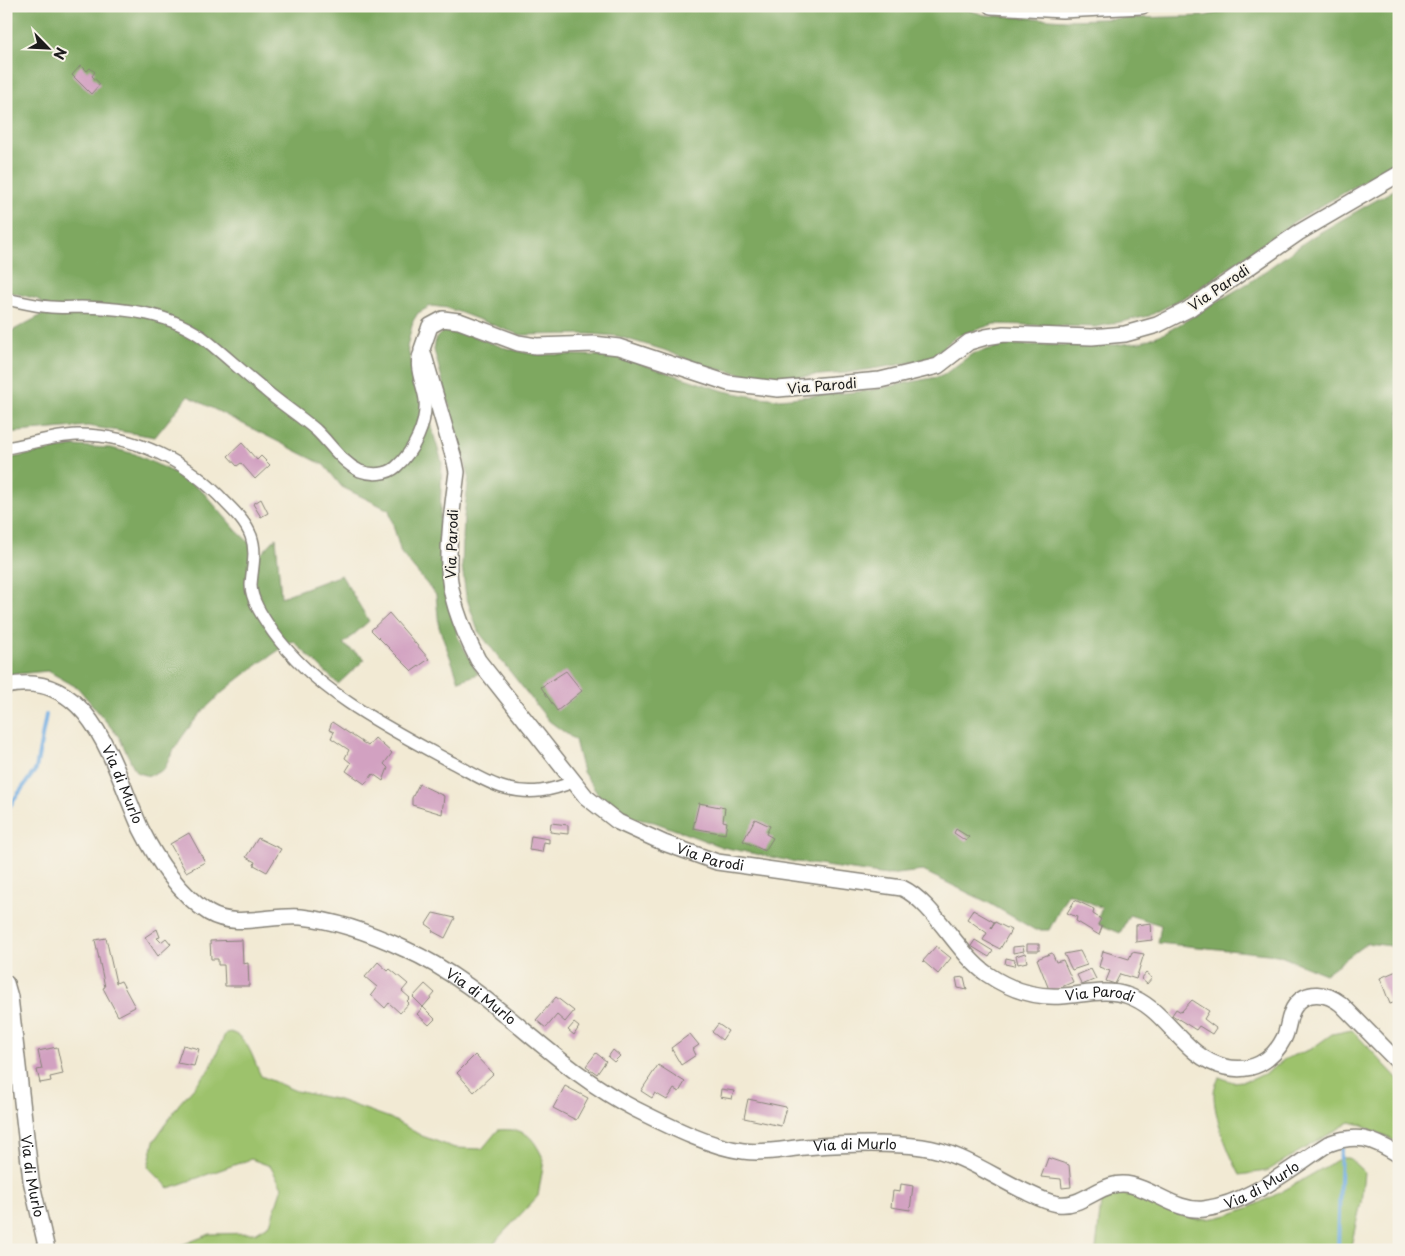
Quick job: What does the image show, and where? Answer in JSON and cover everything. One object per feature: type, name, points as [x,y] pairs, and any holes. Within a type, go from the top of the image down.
[{"type":"street","points":[[991,6],[1062,10],[1142,6]]},
{"type":"street","name":"Via Parodi","points":[[1399,174],[1298,233],[1189,309],[1157,325],[1125,334],[1092,337],[1004,334],[986,337],[970,342],[938,366],[880,380],[778,389],[728,383],[619,347],[527,344],[459,321],[443,319],[430,326],[422,349],[457,472],[449,569],[451,589],[467,636],[478,660],[586,797],[618,822],[664,844],[717,862],[902,888],[908,891],[936,918],[972,960],[986,973],[1002,982],[1040,996],[1099,992],[1124,994],[1150,1007],[1188,1048],[1201,1058],[1219,1065],[1239,1069],[1256,1067],[1268,1060],[1284,1038],[1294,1007],[1303,998],[1316,994],[1330,997],[1341,1004],[1399,1063]]},
{"type":"street","points":[[6,299],[52,308],[133,310],[180,325],[205,339],[317,431],[339,456],[360,471],[372,473],[383,473],[395,468],[414,445],[421,430],[425,400],[417,362],[418,353],[422,349]]},
{"type":"street","points":[[6,448],[77,435],[114,439],[144,446],[175,460],[206,481],[241,520],[254,548],[251,587],[257,605],[285,648],[329,690],[412,741],[487,782],[506,788],[531,792],[552,790],[575,781]]},
{"type":"street","name":"Via di Murlo","points":[[6,686],[32,682],[51,687],[70,698],[84,712],[108,750],[150,846],[185,892],[208,912],[222,918],[234,920],[289,916],[332,920],[410,950],[468,986],[570,1068],[599,1088],[634,1108],[728,1148],[759,1152],[811,1147],[866,1145],[919,1147],[944,1151],[1034,1196],[1061,1205],[1072,1203],[1105,1187],[1123,1184],[1134,1186],[1193,1209],[1232,1203],[1328,1144],[1340,1139],[1358,1136],[1380,1144],[1399,1155]]},
{"type":"street","name":"Via di Murlo","points":[[6,983],[10,997],[31,1180],[47,1250]]},
{"type":"green space","points":[[6,6],[954,6],[985,15],[1066,20],[1205,16],[1247,6],[1399,6],[1399,161],[1295,221],[1196,291],[1149,316],[1096,327],[994,324],[957,336],[930,358],[846,373],[768,379],[706,367],[664,350],[617,336],[589,334],[520,335],[448,308],[431,306],[418,313],[413,321],[407,347],[442,462],[439,543],[447,594],[458,637],[478,674],[459,681],[439,627],[436,595],[401,553],[389,510],[342,487],[324,465],[188,396],[155,437],[88,426],[6,433],[6,334],[44,314],[43,304],[37,299],[6,291]]},
{"type":"green space","points":[[1399,187],[1399,947],[1367,943],[1325,974],[1278,955],[1158,943],[1161,925],[1129,915],[1120,933],[1096,923],[1102,908],[1068,893],[1049,930],[1035,930],[989,903],[923,871],[887,875],[790,861],[722,847],[654,822],[625,817],[601,799],[583,772],[575,740],[549,721],[478,631],[466,596],[462,566],[464,517],[469,476],[434,350],[436,338],[445,329],[457,330],[502,347],[531,354],[617,356],[724,391],[750,396],[779,399],[866,391],[942,376],[972,354],[1004,345],[1115,345],[1141,342],[1165,333],[1250,282],[1312,237]]},
{"type":"green space","points":[[73,446],[111,448],[135,454],[181,476],[203,492],[236,530],[261,554],[276,538],[281,597],[341,575],[369,621],[343,644],[365,659],[338,684],[293,641],[236,681],[202,712],[174,749],[164,770],[149,776],[136,772],[119,737],[78,688],[48,671],[6,675],[6,459]]},
{"type":"green space","points":[[1352,1030],[1399,1080],[1399,1143],[1362,1125],[1350,1122],[1266,1171],[1240,1175],[1231,1157],[1216,1112],[1214,1092],[1219,1077],[1233,1082],[1251,1080],[1268,1072],[1285,1059],[1311,1049],[1332,1034]]},
{"type":"green space","points":[[230,1032],[242,1039],[246,1044],[261,1076],[296,1091],[339,1100],[390,1118],[422,1136],[455,1148],[482,1149],[498,1130],[522,1132],[536,1144],[544,1160],[538,1196],[487,1250],[169,1250],[210,1234],[255,1233],[270,1224],[282,1187],[270,1166],[251,1159],[169,1188],[148,1167],[154,1141],[179,1104],[210,1069],[225,1034]]},
{"type":"green space","points":[[1341,1158],[1349,1158],[1364,1172],[1361,1203],[1350,1250],[1096,1250],[1101,1202],[1112,1196],[1124,1194],[1136,1196],[1186,1217],[1198,1219],[1215,1218],[1253,1206],[1272,1197]]},
{"type":"building","points":[[81,65],[87,71],[90,68],[95,72],[92,76],[100,84],[91,94],[72,75]]},
{"type":"building","points":[[242,443],[257,460],[261,456],[270,465],[255,479],[241,463],[237,466],[228,456]]},
{"type":"building","points":[[261,499],[268,513],[261,517],[253,504]]},
{"type":"building","points":[[389,613],[429,659],[412,671],[371,630]]},
{"type":"building","points":[[566,671],[582,691],[557,711],[541,687]]},
{"type":"building","points":[[332,722],[368,746],[375,738],[392,753],[384,764],[388,768],[383,781],[373,774],[365,784],[346,771],[351,763],[345,758],[349,750],[331,738],[334,732],[329,730]]},
{"type":"building","points":[[419,784],[444,796],[442,814],[412,805],[412,798]]},
{"type":"building","points":[[699,803],[725,808],[723,821],[727,822],[725,834],[693,828]]},
{"type":"building","points":[[755,819],[770,826],[766,834],[773,838],[765,851],[743,841]]},
{"type":"building","points":[[551,823],[568,825],[568,834],[550,832]]},
{"type":"building","points":[[956,829],[969,837],[966,841],[954,833]]},
{"type":"building","points":[[189,833],[205,862],[186,872],[170,844]]},
{"type":"building","points":[[531,836],[549,839],[549,843],[544,842],[542,852],[529,850]]},
{"type":"building","points":[[258,838],[281,849],[267,872],[254,865],[255,862],[246,857]]},
{"type":"building","points":[[1075,900],[1094,909],[1093,914],[1101,919],[1098,925],[1102,927],[1099,935],[1076,921],[1077,917],[1067,913]]},
{"type":"building","points":[[973,910],[994,922],[991,928],[995,922],[1011,930],[1000,949],[983,940],[987,933],[967,919]]},
{"type":"building","points":[[433,913],[455,918],[445,938],[432,931],[433,929],[426,924]]},
{"type":"building","points":[[1151,923],[1152,940],[1136,942],[1136,925]]},
{"type":"building","points":[[157,929],[160,937],[157,938],[161,942],[166,938],[171,944],[158,956],[145,937]]},
{"type":"building","points":[[106,938],[116,983],[121,981],[135,1007],[118,1016],[103,988],[105,987],[95,940]]},
{"type":"building","points":[[242,940],[243,964],[248,963],[249,986],[225,986],[224,965],[218,965],[218,959],[211,959],[210,941]]},
{"type":"building","points":[[975,940],[993,951],[989,957],[971,946]]},
{"type":"building","points":[[1027,944],[1039,944],[1039,951],[1027,951]]},
{"type":"building","points":[[936,946],[951,958],[938,974],[923,961]]},
{"type":"building","points":[[1023,946],[1024,951],[1013,953],[1013,947]]},
{"type":"building","points":[[1080,951],[1087,965],[1072,970],[1064,954]]},
{"type":"building","points":[[1103,951],[1129,959],[1132,952],[1144,954],[1136,979],[1120,974],[1115,984],[1106,981],[1110,971],[1099,967]]},
{"type":"building","points":[[1025,953],[1027,962],[1018,964],[1016,956]]},
{"type":"building","points":[[1052,953],[1056,962],[1063,960],[1073,982],[1050,992],[1037,959]]},
{"type":"building","points":[[1006,958],[1015,960],[1014,966],[1005,964]]},
{"type":"building","points":[[378,962],[408,984],[402,991],[410,998],[407,1001],[409,1003],[400,1013],[389,1003],[385,1008],[371,995],[377,987],[365,977]]},
{"type":"building","points":[[1091,969],[1096,979],[1082,985],[1077,975]]},
{"type":"building","points":[[1399,970],[1399,1001],[1390,1004],[1380,978]]},
{"type":"building","points":[[1146,973],[1152,978],[1147,984],[1141,979]]},
{"type":"building","points":[[964,977],[967,990],[958,988],[956,978]]},
{"type":"building","points":[[425,984],[435,993],[423,1007],[413,997]]},
{"type":"building","points":[[556,997],[574,1011],[565,1022],[557,1015],[546,1028],[536,1020]]},
{"type":"building","points":[[1192,1000],[1209,1011],[1204,1019],[1216,1028],[1212,1034],[1199,1026],[1196,1030],[1172,1015],[1176,1009],[1181,1012]]},
{"type":"building","points":[[423,1007],[435,1019],[429,1025],[417,1014]]},
{"type":"building","points":[[574,1023],[579,1027],[574,1035],[568,1030]]},
{"type":"building","points":[[718,1024],[728,1031],[722,1040],[712,1032]]},
{"type":"building","points":[[690,1034],[699,1045],[693,1049],[696,1055],[681,1065],[671,1048]]},
{"type":"building","points":[[183,1045],[199,1049],[194,1066],[177,1063]]},
{"type":"building","points":[[57,1047],[63,1074],[50,1077],[51,1081],[40,1083],[37,1070],[42,1069],[38,1051]]},
{"type":"building","points":[[613,1050],[620,1056],[614,1062],[608,1057]]},
{"type":"building","points":[[596,1053],[606,1061],[597,1074],[586,1066]]},
{"type":"building","points":[[475,1055],[493,1074],[474,1092],[457,1073]]},
{"type":"building","points":[[658,1065],[685,1082],[679,1092],[674,1089],[667,1100],[655,1093],[652,1098],[641,1091]]},
{"type":"building","points":[[565,1086],[588,1098],[576,1120],[553,1108]]},
{"type":"building","points":[[721,1089],[734,1091],[732,1099],[720,1097]]},
{"type":"building","points":[[748,1099],[786,1107],[781,1126],[744,1118]]},
{"type":"building","points":[[1048,1158],[1069,1165],[1071,1187],[1062,1188],[1061,1179],[1041,1177]]},
{"type":"building","points":[[901,1184],[913,1186],[910,1210],[891,1207],[893,1191],[900,1192]]},
{"type":"waterway","points":[[6,811],[36,769],[46,715]]},
{"type":"waterway","points":[[1338,1250],[1341,1145]]}]
